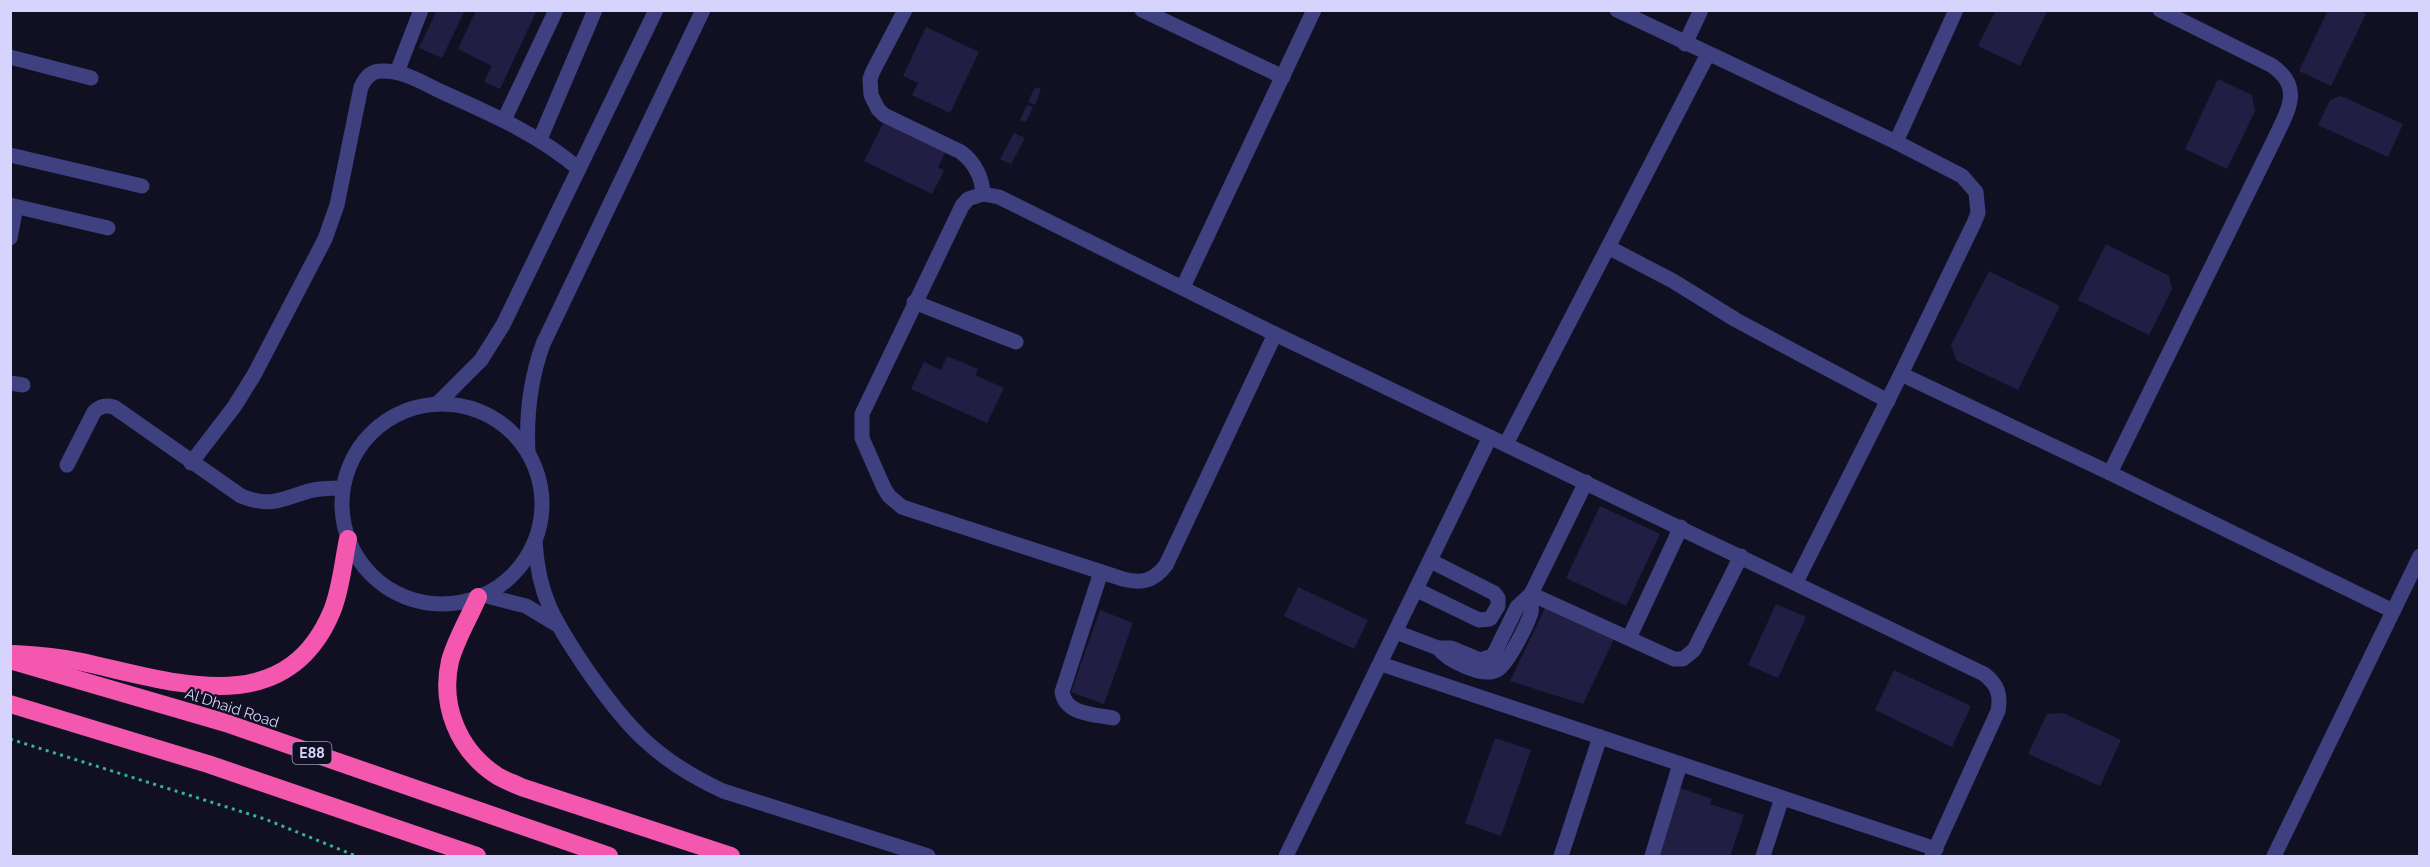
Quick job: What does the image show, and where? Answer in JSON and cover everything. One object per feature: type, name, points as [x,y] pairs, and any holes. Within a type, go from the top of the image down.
[{"type":"highway","points":[[10,654],[59,657],[185,684],[222,687],[251,684],[290,665],[312,645],[320,634],[328,621],[338,594],[348,539]]},
{"type":"highway","points":[[480,596],[451,660],[447,687],[450,713],[460,738],[476,759],[497,776],[521,787],[730,856]]},
{"type":"highway","name":"Al Dhaid Road","points":[[10,660],[226,723],[609,856]]},
{"type":"highway","points":[[10,704],[208,764],[477,856]]},
{"type":"street","points":[[397,72],[421,10]]},
{"type":"street","points":[[504,120],[556,10]]},
{"type":"street","points":[[540,139],[595,10]]},
{"type":"street","points":[[437,404],[481,360],[503,325],[656,10]]},
{"type":"street","points":[[528,452],[527,408],[530,386],[543,344],[703,10]]},
{"type":"street","points":[[905,10],[870,79],[874,103],[884,115],[961,152],[980,174],[983,194]]},
{"type":"street","points":[[1142,10],[1282,77]]},
{"type":"street","points":[[1183,288],[1314,10]]},
{"type":"street","points":[[1617,10],[1896,142],[1962,176],[1970,183],[1978,202],[1974,224],[1796,582]]},
{"type":"street","points":[[1685,44],[1701,10]]},
{"type":"street","points":[[1896,142],[1956,10]]},
{"type":"street","points":[[2110,473],[2275,138],[2291,98],[2286,79],[2271,65],[2160,10]]},
{"type":"street","points":[[1506,444],[1708,54]]},
{"type":"street","points":[[10,57],[91,78]]},
{"type":"street","points":[[191,463],[249,384],[325,239],[337,205],[363,81],[373,73],[397,72],[504,120],[540,139],[579,169]]},
{"type":"street","points":[[10,155],[142,186]]},
{"type":"street","points":[[1275,334],[1166,565],[1160,573],[1146,581],[1133,582],[902,507],[889,496],[862,438],[860,422],[865,407],[962,206],[968,199],[983,194],[999,197],[1275,334],[1984,674],[1993,681],[2000,701],[1998,711],[1934,853],[1782,798],[1381,664]]},
{"type":"street","points":[[10,238],[14,206],[108,228]]},
{"type":"street","points":[[1608,247],[1673,281],[1736,320],[1888,401]]},
{"type":"street","points":[[914,302],[1016,342]]},
{"type":"street","points":[[1901,374],[2393,611]]},
{"type":"street","points":[[437,404],[452,405],[482,412],[508,429],[528,452],[535,466],[542,495],[540,526],[535,541],[519,567],[496,588],[480,596],[447,604],[416,600],[401,595],[375,578],[359,560],[348,539],[342,514],[343,488],[346,473],[360,446],[381,425],[407,410],[437,404]]},
{"type":"street","points":[[67,465],[94,412],[108,405],[240,496],[255,502],[274,503],[309,491],[343,488]]},
{"type":"street","points":[[1286,856],[1491,437]]},
{"type":"street","points":[[1396,632],[1438,648],[1451,648],[1480,660],[1489,659],[1496,653],[1517,607],[1531,594],[1586,482]]},
{"type":"street","points":[[1629,638],[1681,527]]},
{"type":"street","points":[[535,541],[541,584],[556,624],[621,717],[650,747],[694,777],[723,791],[928,856]]},
{"type":"street","points":[[1531,594],[1674,659],[1688,657],[1695,650],[1741,556]]},
{"type":"street","points":[[2274,856],[2420,556]]},
{"type":"street","points":[[1417,590],[1479,620],[1490,619],[1498,606],[1498,598],[1494,593],[1431,561]]},
{"type":"street","points":[[1101,572],[1062,692],[1065,702],[1073,709],[1113,718]]},
{"type":"street","points":[[480,596],[526,606],[556,624]]},
{"type":"street","points":[[1561,856],[1600,737]]},
{"type":"street","points":[[1652,856],[1680,764]]},
{"type":"street","points":[[1763,856],[1782,798]]},
{"type":"path","points":[[10,739],[266,819],[356,856]]},
{"type":"building","points":[[437,10],[465,10],[442,58],[419,48]]},
{"type":"building","points":[[476,10],[537,10],[500,89],[484,82],[492,66],[458,49]]},
{"type":"building","points":[[1996,10],[2048,10],[2020,66],[1978,46]]},
{"type":"building","points":[[2328,10],[2359,10],[2366,14],[2331,86],[2299,71]]},
{"type":"building","points":[[926,27],[979,52],[950,113],[912,95],[918,83],[903,76]]},
{"type":"building","points":[[2218,79],[2252,95],[2255,111],[2227,169],[2185,149]]},
{"type":"building","points":[[1035,87],[1041,89],[1035,105],[1028,102]]},
{"type":"building","points":[[2341,96],[2403,124],[2388,157],[2318,125],[2330,100]]},
{"type":"building","points":[[1027,105],[1033,107],[1026,122],[1020,120]]},
{"type":"building","points":[[885,120],[946,151],[938,167],[944,171],[932,194],[864,161]]},
{"type":"building","points":[[1014,133],[1025,138],[1011,164],[1000,159]]},
{"type":"building","points":[[2106,244],[2169,276],[2172,289],[2149,335],[2078,300]]},
{"type":"building","points":[[1989,271],[2060,306],[2018,390],[1957,361],[1951,345]]},
{"type":"building","points":[[947,356],[978,369],[975,375],[1004,388],[987,423],[911,389],[924,362],[941,370]]},
{"type":"building","points":[[1600,506],[1660,534],[1626,606],[1566,578]]},
{"type":"building","points":[[1298,587],[1368,620],[1354,649],[1284,616]]},
{"type":"building","points":[[1776,604],[1806,617],[1778,678],[1748,665]]},
{"type":"building","points":[[1546,606],[1614,639],[1583,704],[1510,681]]},
{"type":"building","points":[[1100,610],[1133,623],[1104,704],[1071,692]]},
{"type":"building","points":[[1894,670],[1971,706],[1952,747],[1875,710]]},
{"type":"building","points":[[2063,713],[2121,740],[2100,786],[2028,754],[2047,714]]},
{"type":"building","points":[[1495,738],[1531,750],[1501,836],[1465,823]]},
{"type":"building","points":[[1677,787],[1712,799],[1710,804],[1744,815],[1730,856],[1653,856]]}]
